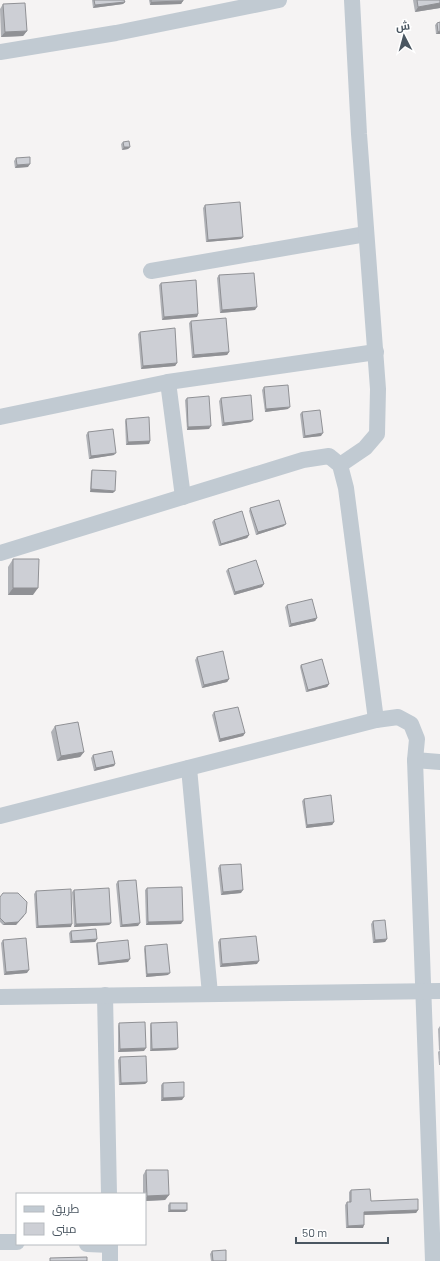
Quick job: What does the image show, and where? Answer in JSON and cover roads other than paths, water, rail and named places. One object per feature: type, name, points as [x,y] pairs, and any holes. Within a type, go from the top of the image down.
[{"type":"street","points":[[0,52],[116,33],[279,0]]},
{"type":"street","points":[[340,465],[365,448],[377,434],[378,389],[376,352],[359,134],[352,0]]},
{"type":"street","points":[[151,271],[366,234]]},
{"type":"street","points":[[0,417],[168,382],[376,352]]},
{"type":"street","points":[[168,382],[183,497]]},
{"type":"street","points":[[0,553],[303,460],[329,456],[340,465],[346,488],[376,720]]},
{"type":"street","points":[[0,816],[376,720],[398,717],[411,724],[416,739],[415,760],[433,1261]]},
{"type":"street","points":[[415,760],[440,762]]},
{"type":"street","points":[[189,768],[210,994]]},
{"type":"street","points":[[0,997],[440,991]]},
{"type":"street","points":[[105,995],[109,1193]]},
{"type":"street","points":[[0,1242],[16,1242]]},
{"type":"street","points":[[110,1245],[110,1261]]}]
